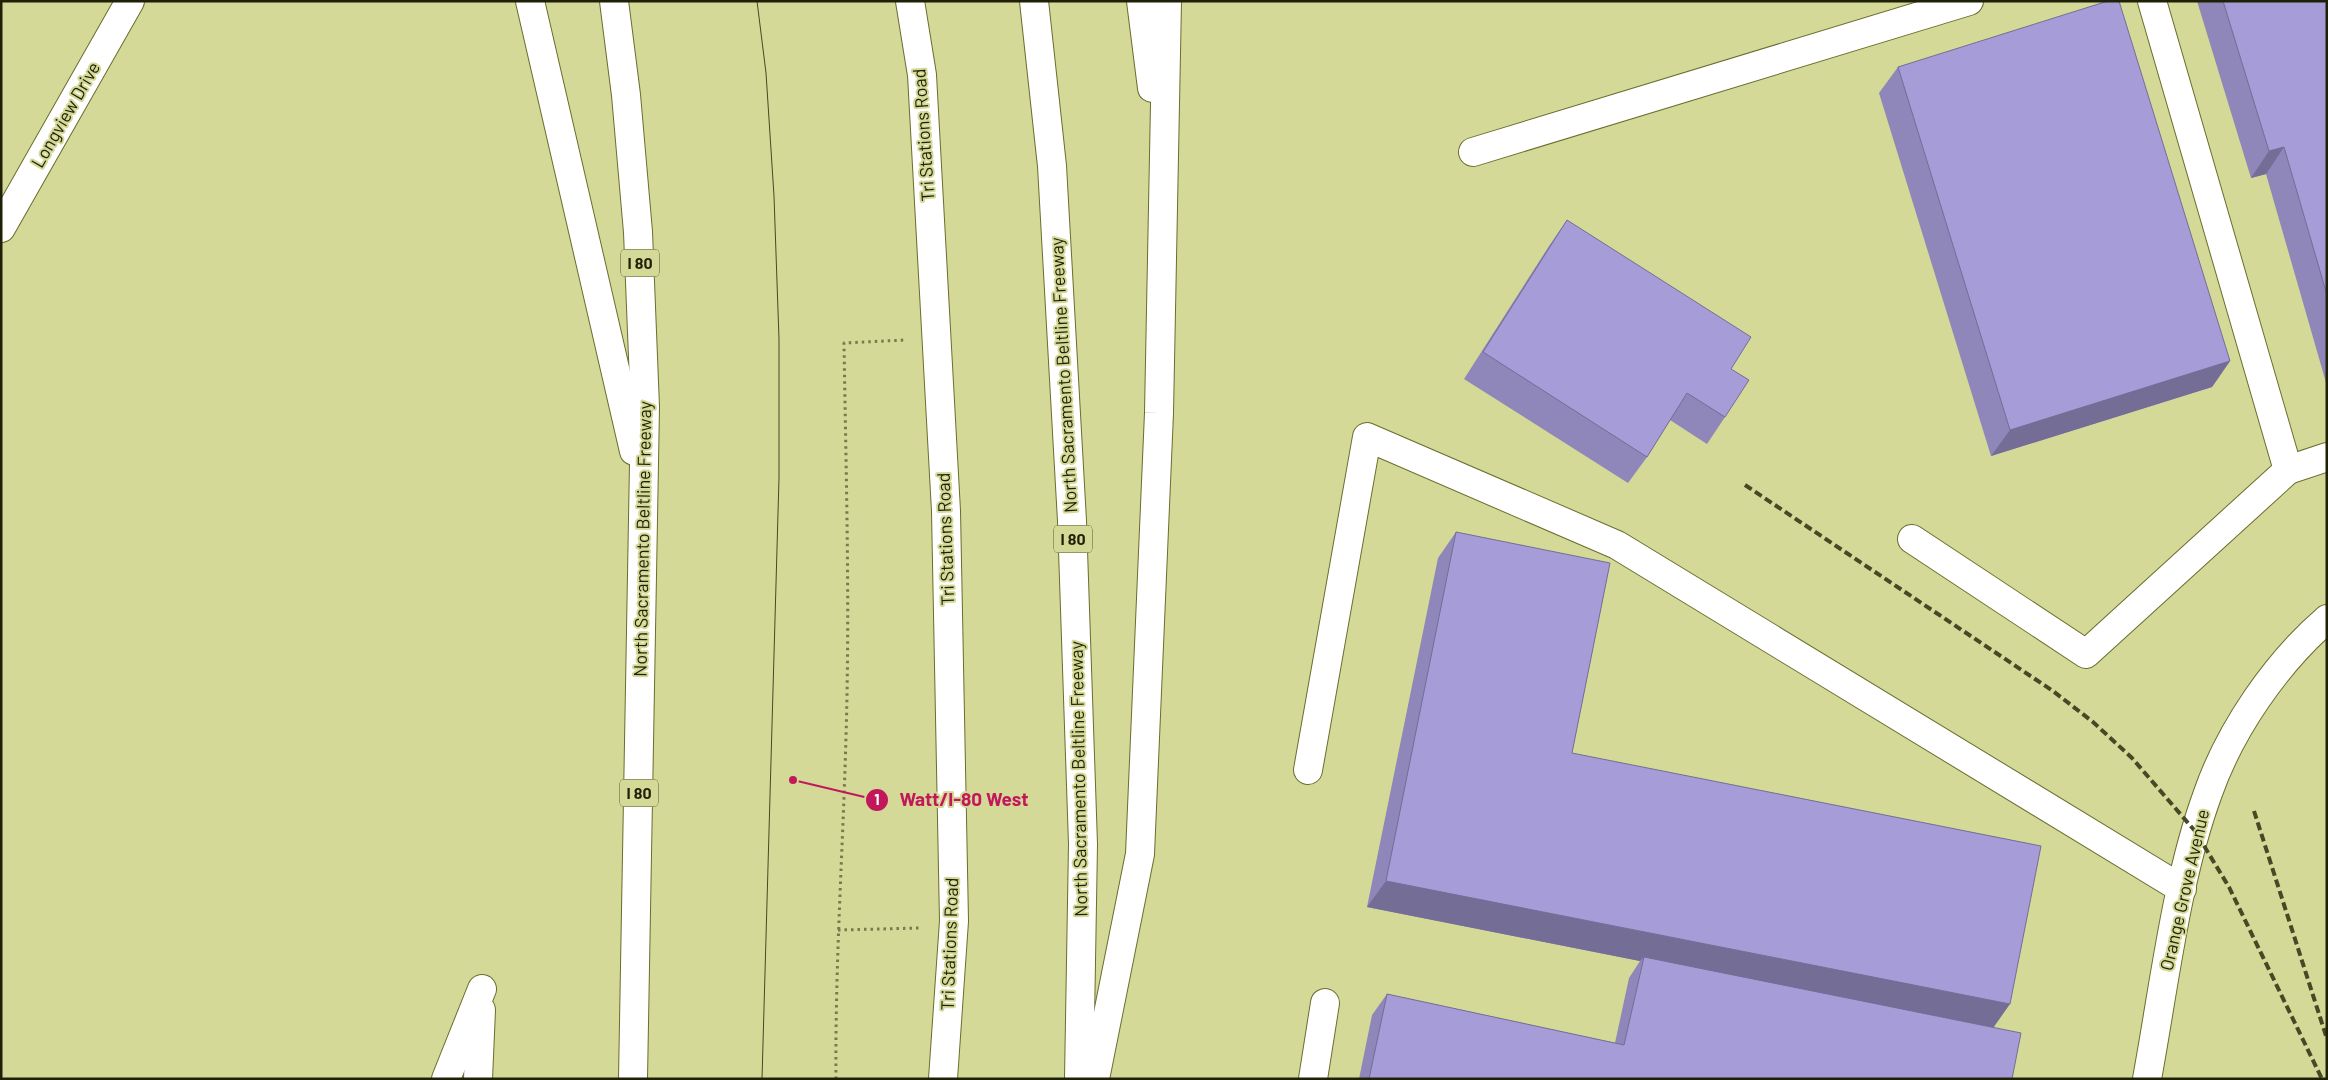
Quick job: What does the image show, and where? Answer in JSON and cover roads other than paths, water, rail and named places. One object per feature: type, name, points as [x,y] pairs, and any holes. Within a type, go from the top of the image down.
[{"type":"main road","name":"Longview Drive","points":[[1,228],[130,1]]},
{"type":"main road","points":[[530,1],[626,412],[644,507]]},
{"type":"main road","name":"North Sacramento Beltline Freeway","points":[[614,1],[626,95],[638,232],[646,406],[633,1079]]},
{"type":"main road","name":"Tri Stations Road","points":[[910,1],[922,75],[946,511],[954,927],[943,1079]]},
{"type":"main road","name":"North Sacramento Beltline Freeway","points":[[1034,1],[1052,166],[1072,522],[1083,844],[1079,1079]]},
{"type":"main road","points":[[1141,1],[1164,184]]},
{"type":"main road","points":[[1096,1079],[1140,854],[1159,413],[1168,1]]},
{"type":"main road","points":[[1473,152],[1969,1]]},
{"type":"main road","points":[[2152,1],[2288,470]]},
{"type":"main road","points":[[1308,770],[1367,437],[1618,545],[2182,889]]},
{"type":"main road","points":[[1912,539],[2086,654],[2288,470],[2327,457]]},
{"type":"main road","name":"Orange Grove Avenue","points":[[2147,1079],[2182,889],[2195,831],[2208,792],[2233,739],[2266,685],[2327,619]]},
{"type":"main road","points":[[446,1079],[482,989],[478,1079]]},
{"type":"main road","points":[[1313,1079],[1325,1003]]},
{"type":"tram line","points":[[757,1],[766,73],[774,196],[779,339],[779,478],[762,1079]]},
{"type":"railway","points":[[1745,485],[2053,691],[2093,722],[2132,758],[2195,831],[2229,887],[2322,1079]]},
{"type":"railway","points":[[2254,811],[2327,1039]]},
{"type":"place","name":"Watt/I-80 West","points":[[793,780]]}]
